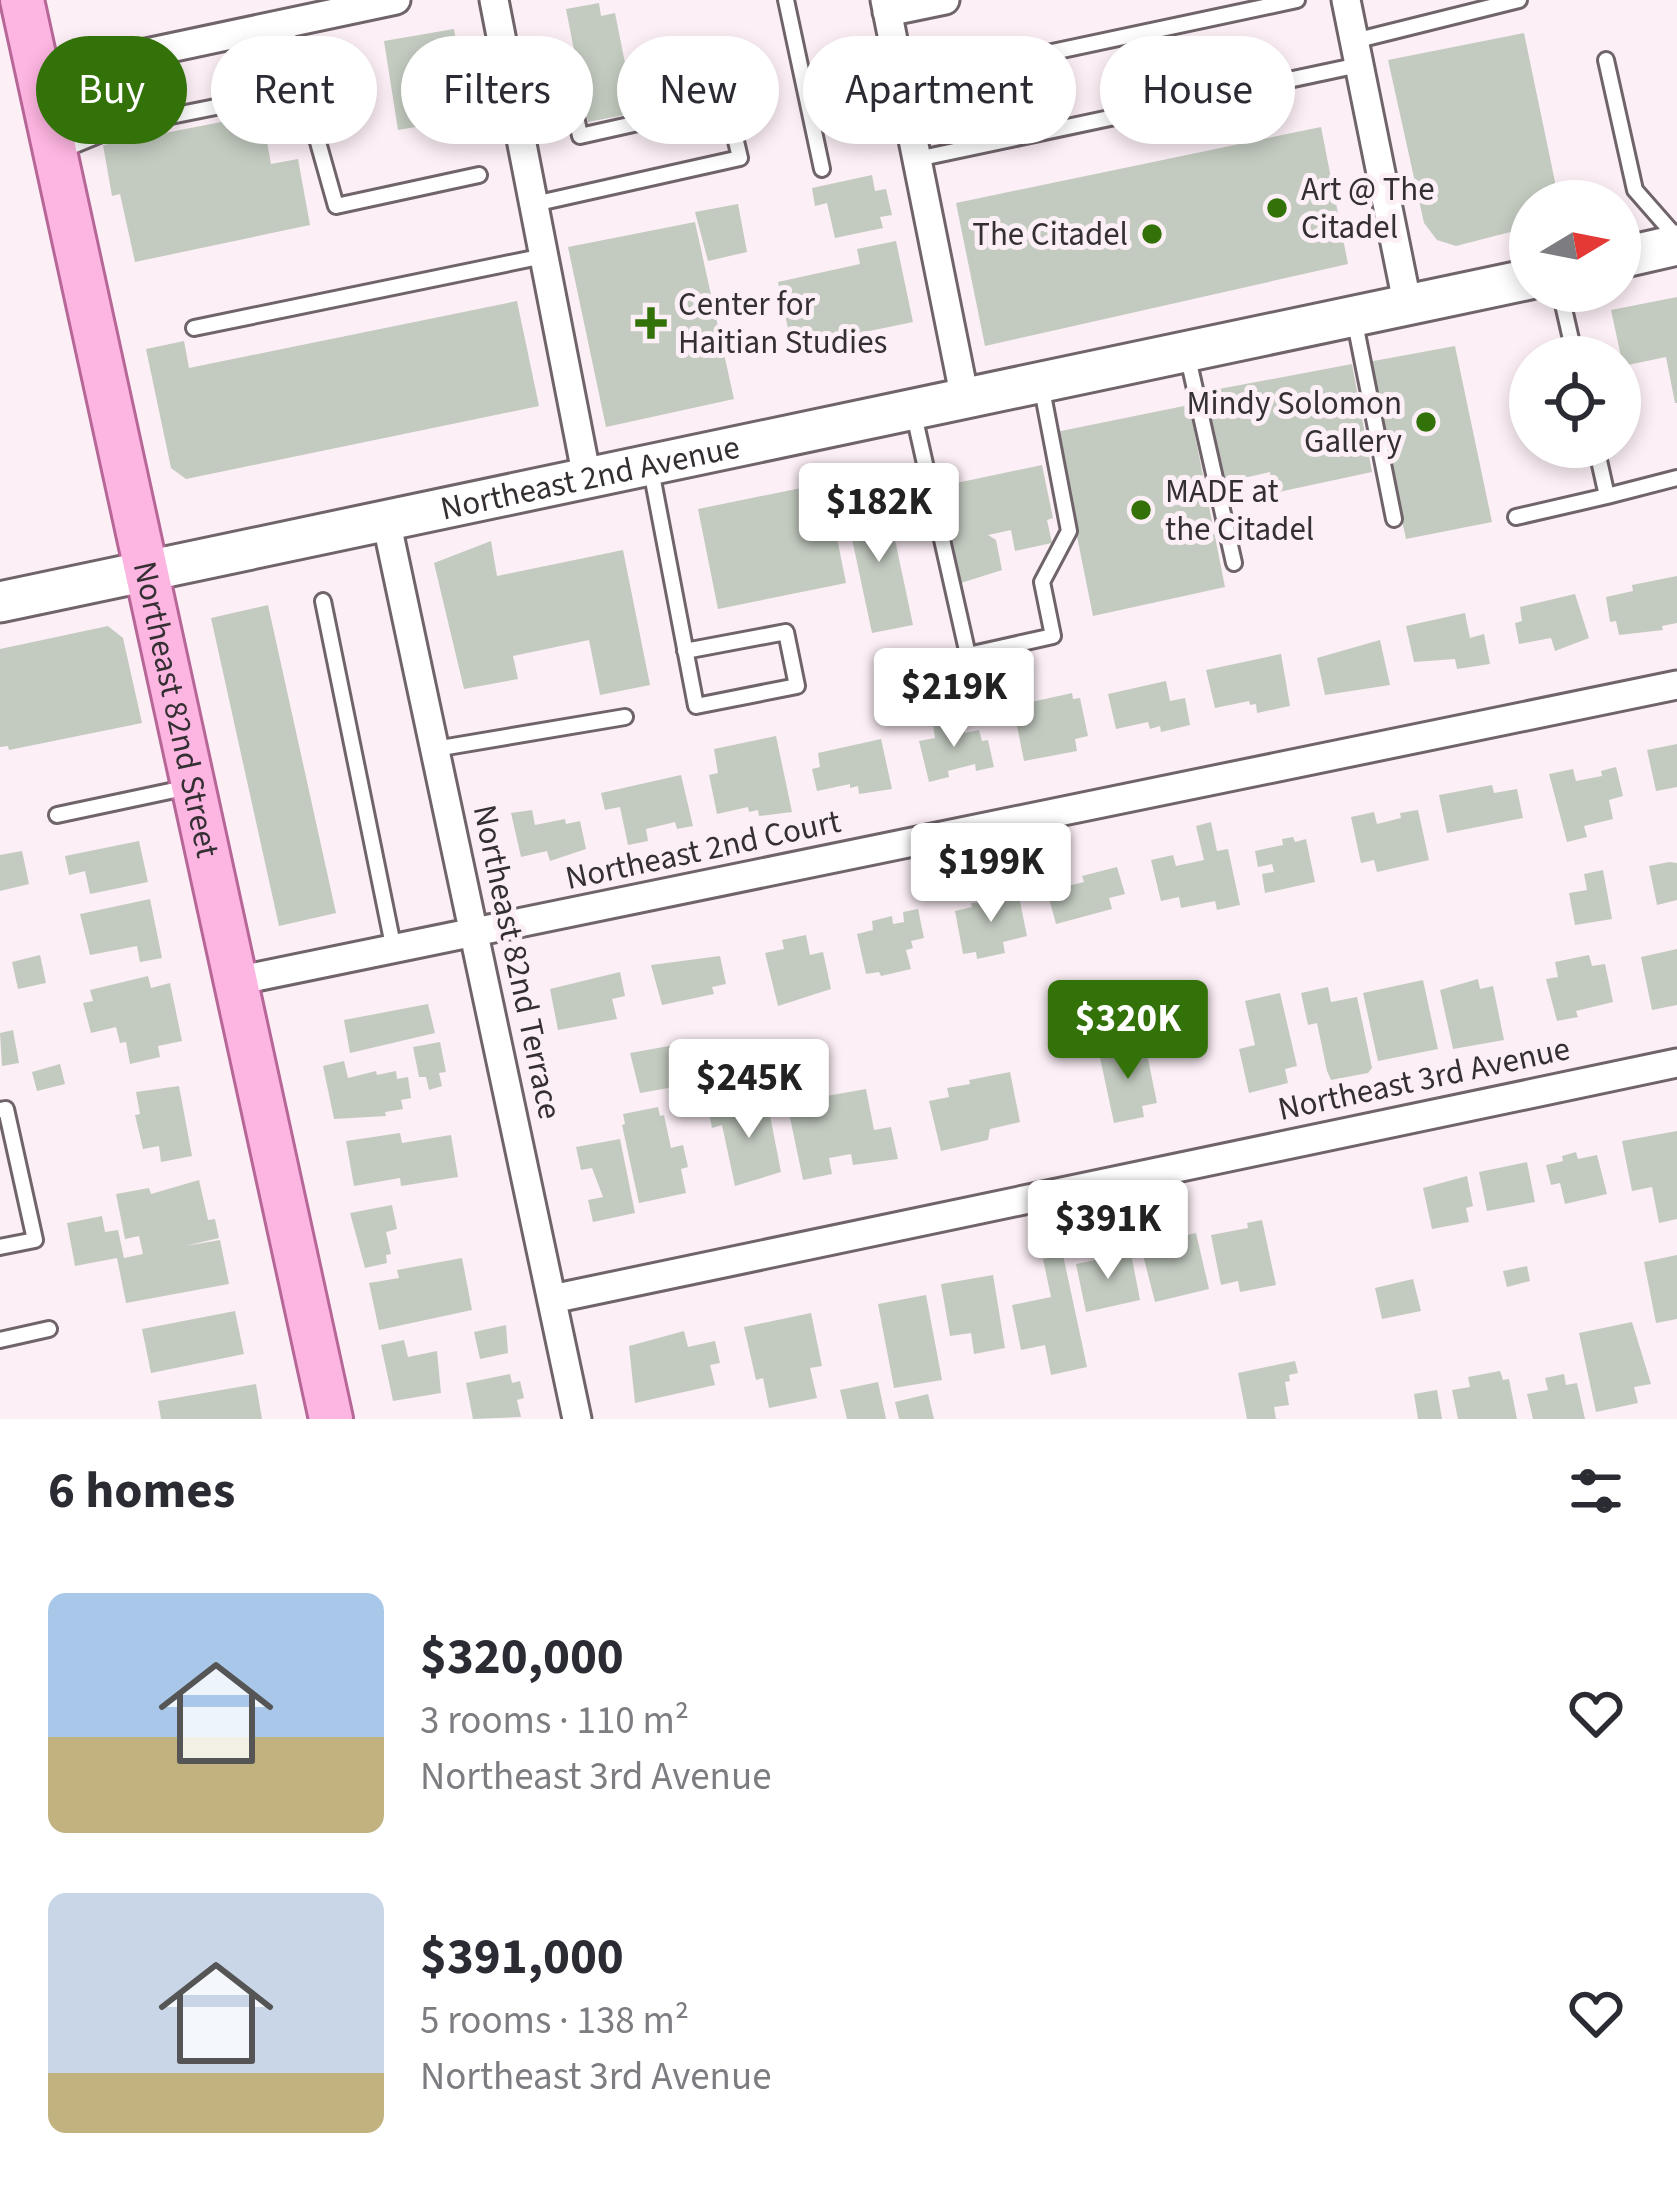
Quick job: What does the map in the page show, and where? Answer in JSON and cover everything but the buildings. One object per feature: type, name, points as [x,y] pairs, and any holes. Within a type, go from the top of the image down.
[{"type":"main road","name":"Northeast 82nd Street","points":[[22,0],[36,66]]},
{"type":"main road","name":"Northeast 82nd Street","points":[[54,144],[331,1419]]},
{"type":"main road","points":[[1641,253],[1677,242]]},
{"type":"main road","name":"Northeast 2nd Avenue","points":[[0,602],[1509,284]]},
{"type":"street","points":[[187,45],[396,0]]},
{"type":"street","points":[[494,0],[501,36]]},
{"type":"street","points":[[892,36],[886,6],[945,0]]},
{"type":"street","points":[[1346,0],[1408,307]]},
{"type":"street","points":[[522,144],[587,478]]},
{"type":"street","points":[[914,144],[965,399]]},
{"type":"street","name":"Northeast 82nd Terrace","points":[[386,520],[577,1419]]},
{"type":"street","name":"Northeast 2nd Court","points":[[236,981],[1677,685]]},
{"type":"street","name":"Northeast 3rd Avenue","points":[[552,1299],[1677,1064]]},
{"type":"lane","points":[[786,0],[803,80]]},
{"type":"lane","points":[[1076,40],[1297,0]]},
{"type":"lane","points":[[917,159],[1357,53],[1519,0]]},
{"type":"lane","points":[[285,25],[336,206],[479,175]]},
{"type":"lane","points":[[1606,60],[1635,190],[1677,242]]},
{"type":"lane","points":[[534,204],[740,158],[727,103],[593,133]]},
{"type":"lane","points":[[56,153],[121,125],[211,108]]},
{"type":"lane","points":[[817,144],[822,169]]},
{"type":"lane","points":[[194,328],[544,256]]},
{"type":"lane","points":[[1354,318],[1394,519]]},
{"type":"lane","points":[[1187,353],[1234,563]]},
{"type":"lane","points":[[913,410],[968,655],[1053,636],[1042,582],[1069,531],[1041,383]]},
{"type":"lane","points":[[650,465],[685,651],[696,706],[797,686],[786,632],[685,651]]},
{"type":"lane","points":[[1601,468],[1607,496]]},
{"type":"lane","points":[[1516,517],[1677,478]]},
{"type":"lane","points":[[323,602],[394,950]]},
{"type":"lane","points":[[435,749],[625,717]]},
{"type":"lane","points":[[57,815],[194,786]]},
{"type":"lane","points":[[0,1110],[6,1109],[35,1240],[0,1247]]},
{"type":"lane","points":[[0,1340],[49,1329]]},
{"type":"place","name":"Art @ The Citadel","points":[[1277,208]]},
{"type":"place","name":"The Citadel","points":[[1152,234]]},
{"type":"place","name":"Center for Haitian Studies","points":[[651,323]]},
{"type":"place","name":"Mindy Solomon Gallery","points":[[1426,422]]},
{"type":"place","name":"MADE at the Citadel","points":[[1141,510]]}]
